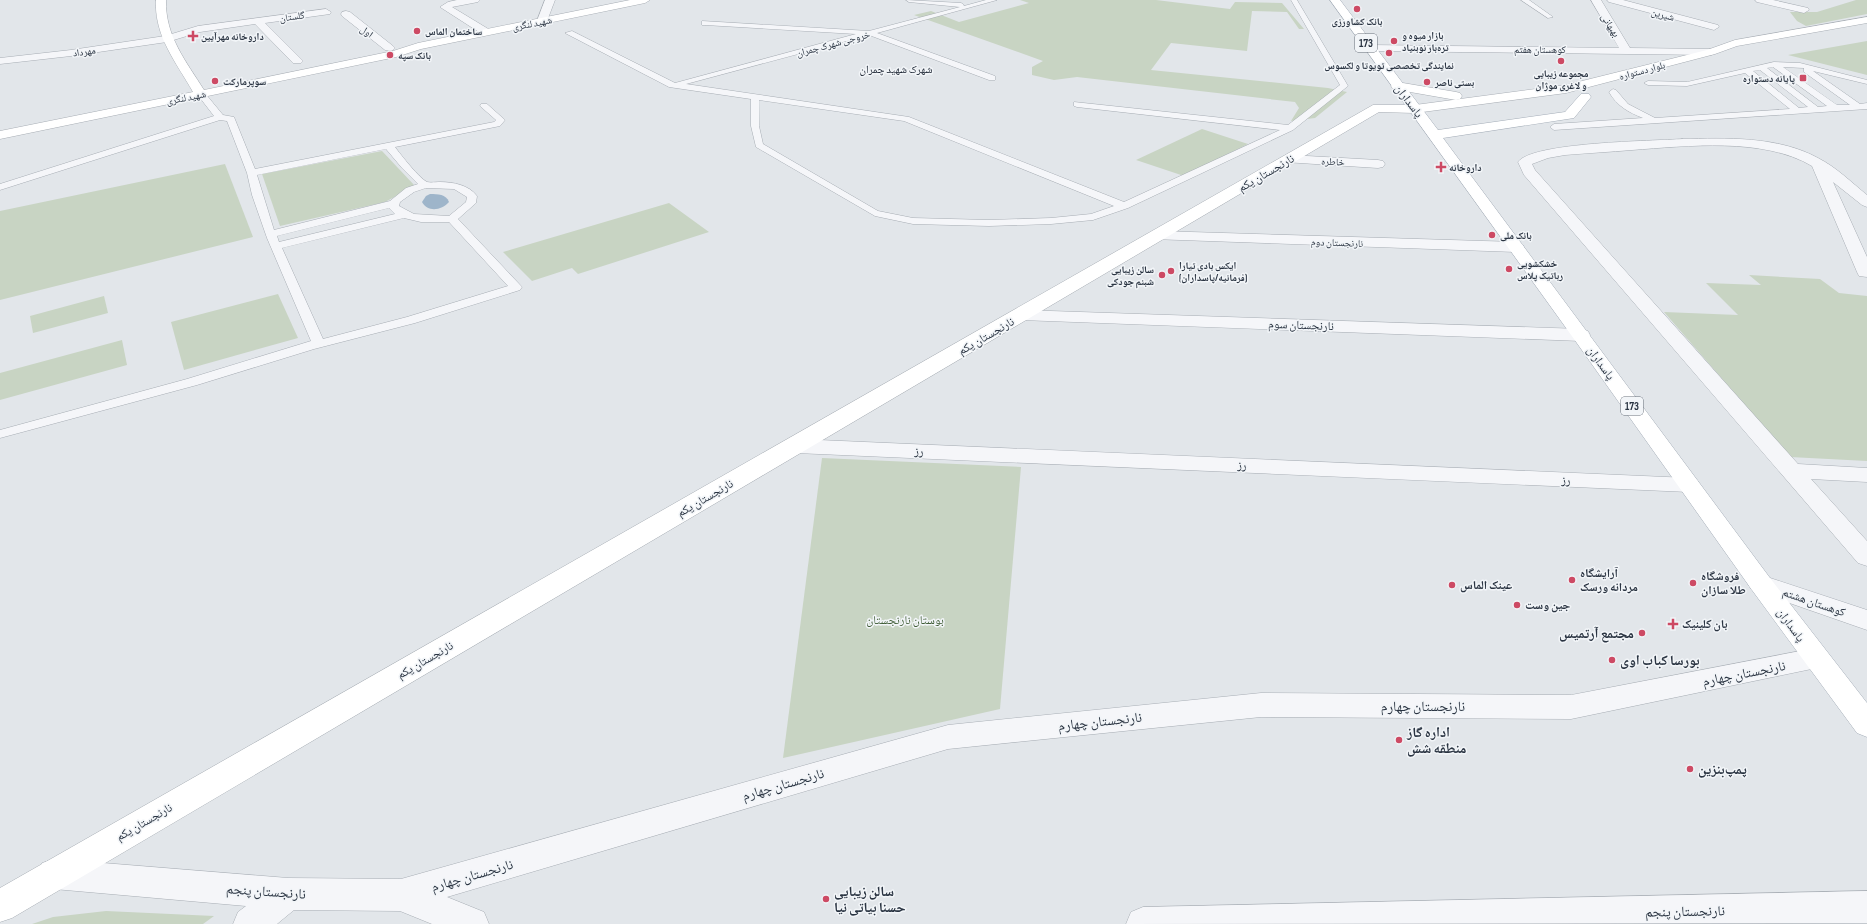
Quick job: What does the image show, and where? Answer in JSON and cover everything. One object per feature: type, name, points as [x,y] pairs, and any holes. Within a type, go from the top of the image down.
[{"type":"main road","points":[[162,0],[160,9],[167,39],[199,90]]},
{"type":"main road","name":"شهید لنگری","points":[[0,135],[389,48],[418,46],[645,0]]},
{"type":"main road","name":"پاسداران","points":[[1335,0],[1397,86],[1429,122],[1516,247],[1761,584],[1867,726]]},
{"type":"main road","name":"بلوار دستواره","points":[[1429,122],[1462,103],[1566,89],[1711,52],[1735,43],[1867,20]]},
{"type":"main road","name":"شهید لنگری","points":[[0,126],[150,96],[199,90],[396,54],[418,46]]},
{"type":"main road","points":[[180,80],[179,74],[186,69]]},
{"type":"main road","name":"بلوار دستواره","points":[[1530,106],[1613,92],[1686,72]]},
{"type":"main road","points":[[1397,86],[1443,95],[1487,99]]},
{"type":"main road","points":[[150,96],[167,89]]},
{"type":"main road","points":[[1429,122],[1569,115],[1585,97]]},
{"type":"main road","points":[[1462,103],[1466,107],[1478,112]]},
{"type":"main road","name":"نارنجستان یکم","points":[[0,906],[1377,108],[1429,122]]},
{"type":"street","points":[[475,0],[451,4],[445,7],[486,32]]},
{"type":"street","points":[[542,21],[550,0]]},
{"type":"street","name":"بهبهانی","points":[[1596,0],[1626,50]]},
{"type":"street","name":"شیرین","points":[[1612,0],[1714,27]]},
{"type":"street","points":[[1760,0],[1804,10]]},
{"type":"street","name":"گلستان","points":[[167,39],[198,29],[326,12]]},
{"type":"street","name":"اول","points":[[346,14],[389,48]]},
{"type":"street","points":[[257,21],[297,61]]},
{"type":"street","name":"مهرداد","points":[[0,61],[72,53],[167,39]]},
{"type":"street","name":"کوهستان هفتم","points":[[1370,48],[1711,52]]},
{"type":"street","points":[[1867,202],[1817,163],[1785,151],[1754,145],[1691,142],[1553,152],[1533,157],[1525,162],[1526,167],[1530,172],[1867,557]]},
{"type":"street","name":"خاطره","points":[[1288,159],[1378,164]]},
{"type":"street","points":[[1817,163],[1864,272],[1867,272]]},
{"type":"street","name":"نارنجستان دوم","points":[[1158,236],[1516,247]]},
{"type":"street","name":"نارنجستان سوم","points":[[1021,315],[1581,335]]},
{"type":"street","name":"رز","points":[[796,446],[1689,485]]},
{"type":"street","points":[[1791,471],[1867,475]]},
{"type":"street","name":"کوهستان هشتم","points":[[1761,584],[1867,620]]},
{"type":"street","name":"نارنجستان چهارم","points":[[401,895],[948,737],[1261,705],[1571,707],[1816,659]]},
{"type":"street","name":"نارنجستان پنجم","points":[[54,874],[288,894],[401,895],[472,924]]},
{"type":"street","points":[[250,924],[288,894]]},
{"type":"street","name":"نارنجستان پنجم","points":[[1143,924],[1867,907]]},
{"type":"lane","points":[[909,0],[971,6]]},
{"type":"lane","name":"خروجی شهرک چمران","points":[[672,86],[994,0]]},
{"type":"lane","points":[[755,97],[755,126],[759,145],[875,212],[913,222],[989,223],[1050,221],[1093,217],[1124,206],[1290,128],[1344,86],[1294,0]]},
{"type":"lane","points":[[1524,0],[1550,17]]},
{"type":"lane","points":[[705,23],[869,33],[992,78]]},
{"type":"lane","points":[[569,33],[672,86],[906,119],[1124,206]]},
{"type":"lane","points":[[1774,64],[1835,108]]},
{"type":"lane","points":[[1648,83],[1687,84],[1774,64],[1800,65],[1867,82]]},
{"type":"lane","points":[[1800,65],[1863,107]]},
{"type":"lane","points":[[1761,67],[1817,110]]},
{"type":"lane","points":[[1746,70],[1798,111]]},
{"type":"lane","points":[[1825,72],[1843,84]]},
{"type":"lane","points":[[1858,80],[1867,86]]},
{"type":"lane","points":[[199,90],[220,117]]},
{"type":"lane","points":[[1613,92],[1617,101],[1632,111],[1657,120]]},
{"type":"lane","points":[[1077,104],[1290,128]]},
{"type":"lane","points":[[252,173],[497,124],[501,120],[484,106]]},
{"type":"lane","points":[[1554,127],[1863,107]]},
{"type":"lane","points":[[0,187],[220,117],[231,119],[252,173],[256,192],[271,234],[319,344]]},
{"type":"lane","points":[[390,146],[405,166],[425,185]]},
{"type":"lane","points":[[271,234],[395,203],[402,195],[425,185],[459,187],[467,191],[472,196],[471,203],[452,219],[413,217],[404,215],[399,213],[394,207],[395,203]]},
{"type":"lane","points":[[276,246],[404,215]]},
{"type":"lane","points":[[0,434],[192,382],[319,344],[411,320],[516,287],[452,219]]},
{"type":"green space","points":[[1020,0],[1156,0],[1230,9],[1235,2],[1282,3],[1304,29],[1299,29],[1287,12],[1252,11],[1247,51],[1171,43],[1151,70],[1328,88],[1347,92],[1315,118],[1291,121],[1299,108],[1295,102],[1077,77],[1054,80],[1032,75],[1032,67],[1043,61],[914,15],[931,11],[959,22],[1029,3]]},
{"type":"green space","points":[[1856,0],[1867,0],[1867,14],[1806,26],[1797,21],[1790,12],[1817,12]]},
{"type":"green space","points":[[1867,41],[1867,75],[1788,55]]},
{"type":"green space","points":[[1202,129],[1248,144],[1184,176],[1136,160]]},
{"type":"green space","points":[[382,151],[415,186],[385,202],[280,226],[262,174]]},
{"type":"green space","points":[[225,164],[253,237],[0,300],[0,211]]},
{"type":"green space","points":[[669,203],[709,232],[578,274],[572,268],[532,281],[503,252]]},
{"type":"green space","points":[[1749,275],[1820,279],[1839,293],[1867,296],[1867,461],[1790,457],[1664,312],[1738,315],[1706,283],[1761,285]]},
{"type":"green space","points":[[278,294],[298,338],[184,370],[171,322]]},
{"type":"green space","points":[[104,296],[108,313],[33,333],[30,316]]},
{"type":"green space","points":[[122,340],[127,365],[0,400],[0,373]]},
{"type":"green space","name":"بوستان نارنجستان","points":[[822,458],[1021,467],[1000,709],[783,758]]},
{"type":"green space","points":[[106,911],[214,916],[203,924],[32,924],[53,917]]},
{"type":"water","points":[[430,194],[439,194],[444,196],[449,202],[443,207],[435,209],[428,208],[422,202],[426,196]]},
{"type":"place","name":"بانک کشاورزی","points":[[1357,9]]},
{"type":"place","name":"ساختمان الماس","points":[[417,31]]},
{"type":"place","name":"داروخانه مهرآیین","points":[[193,36]]},
{"type":"place","name":"بازار میوه و تره‌بار نوبنیاد","points":[[1394,41]]},
{"type":"place","name":"نمایندگی تخصصی تویوتا و لکسوس","points":[[1389,53]]},
{"type":"place","name":"بانک سپه","points":[[390,55]]},
{"type":"place","name":"مجموعه زیبایی و لاغری موژان","points":[[1561,61]]},
{"type":"place","name":"پایانه دستواره","points":[[1803,78]]},
{"type":"place","name":"سوپرمارکت","points":[[215,81]]},
{"type":"place","name":"بستی ناصر","points":[[1427,82]]},
{"type":"place","name":"داروخانه","points":[[1441,167]]},
{"type":"place","name":"بانک ملی","points":[[1492,235]]},
{"type":"place","name":"خشکشویی رباتیک پلاس","points":[[1509,269]]},
{"type":"place","name":"ایکس بادی تیارا (فرمانیه/پاسداران)","points":[[1171,271]]},
{"type":"place","name":"سالن زیبایی شبنم جودکی","points":[[1162,275]]},
{"type":"place","name":"آرایشگاه مردانه ورسک","points":[[1572,580]]},
{"type":"place","name":"فروشگاه طلا سازان","points":[[1693,583]]},
{"type":"place","name":"عینک الماس","points":[[1452,585]]},
{"type":"place","name":"جین وست","points":[[1517,605]]},
{"type":"place","name":"بان کلینیک","points":[[1673,624]]},
{"type":"place","name":"مجتمع آرتمیس","points":[[1642,633]]},
{"type":"place","name":"بورسا کباب اوی","points":[[1612,660]]},
{"type":"place","name":"اداره گاز منطقه شش","points":[[1399,740]]},
{"type":"place","name":"پمپ‌بنزین","points":[[1690,769]]},
{"type":"place","name":"سالن زیبایی حسنا بیاتی نیا","points":[[826,899]]},
{"type":"district","name":"شهرک شهید چمران","points":[[896,69]]}]
